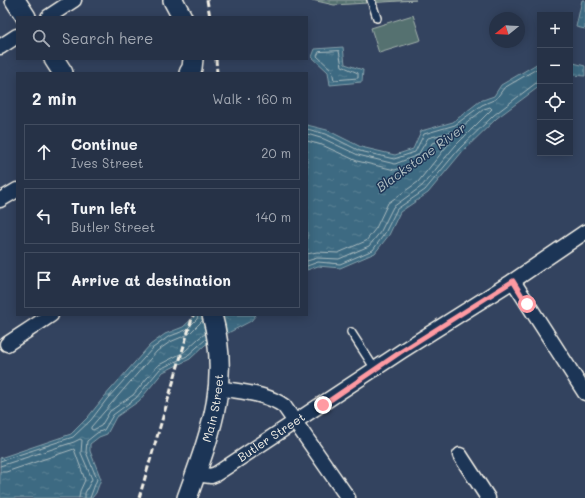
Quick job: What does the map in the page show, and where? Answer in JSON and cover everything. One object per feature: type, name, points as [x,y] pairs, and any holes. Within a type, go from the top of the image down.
[{"type":"main road","points":[[15,0],[25,16]]},
{"type":"main road","points":[[174,0],[182,16]]},
{"type":"main road","points":[[55,60],[62,72]]},
{"type":"main road","points":[[190,72],[194,60]]},
{"type":"main road","name":"Main Street","points":[[187,498],[214,417],[219,383],[217,334],[212,316]]},
{"type":"street","points":[[50,16],[74,0]]},
{"type":"street","points":[[0,47],[16,37]]},
{"type":"street","points":[[0,200],[16,191]]},
{"type":"street","name":"Butler Street","points":[[196,474],[211,476],[216,474],[375,369],[513,281],[585,232]]},
{"type":"street","points":[[513,281],[585,393]]},
{"type":"street","points":[[7,344],[50,316]]},
{"type":"street","points":[[219,383],[276,400],[284,406],[348,498]]},
{"type":"street","points":[[460,455],[488,498]]},
{"type":"lane","points":[[371,0],[377,18]]},
{"type":"lane","points":[[351,332],[375,369]]},
{"type":"green space","points":[[312,0],[416,0],[334,5]]},
{"type":"green space","points":[[413,15],[421,40],[379,53],[371,28]]},
{"type":"water","points":[[582,0],[585,0],[585,29],[576,27]]},
{"type":"water","points":[[343,47],[345,64],[363,70],[362,82],[330,85],[328,72],[312,57],[315,49]]},
{"type":"water","points":[[573,63],[585,66],[585,76],[573,75]]},
{"type":"water","name":"Blackstone River","points":[[537,64],[537,88],[497,118],[462,152],[428,193],[400,212],[389,235],[375,253],[340,268],[318,266],[308,270],[308,125],[327,130],[361,147],[395,155],[413,149],[421,131],[453,122],[480,101],[494,96],[501,85]]},
{"type":"water","points":[[195,316],[255,316],[251,321],[205,345],[190,359],[163,372],[139,401],[116,417],[107,434],[99,437],[90,444],[90,451],[101,479],[96,493],[92,498],[0,498],[0,458],[71,434],[88,417],[150,345],[165,334],[183,327]]},
{"type":"railway","points":[[207,0],[210,16]]},
{"type":"railway","points":[[216,60],[217,72]]},
{"type":"railway","points":[[139,498],[193,316]]},
{"type":"route","points":[[323,405],[402,351],[513,281],[527,304]]}]
